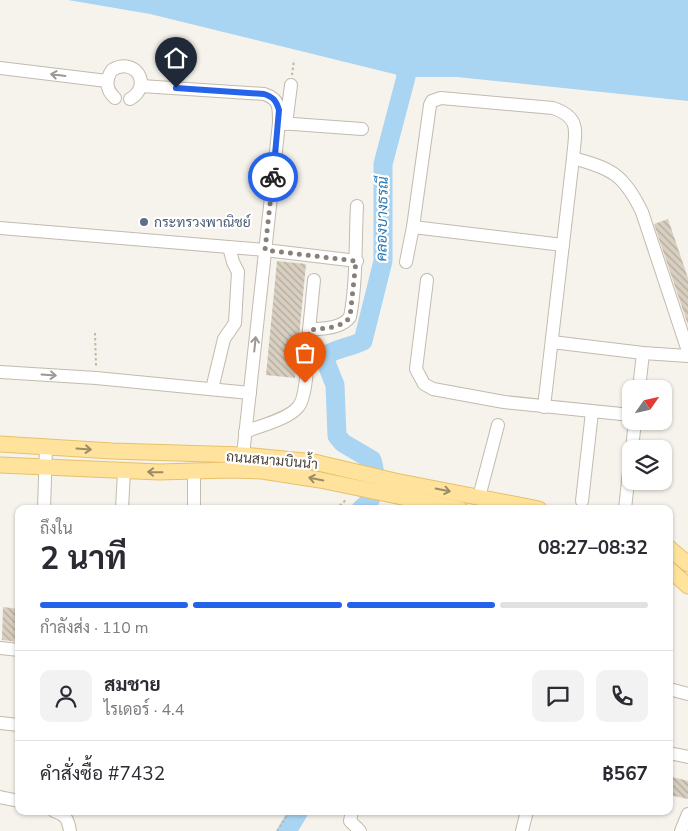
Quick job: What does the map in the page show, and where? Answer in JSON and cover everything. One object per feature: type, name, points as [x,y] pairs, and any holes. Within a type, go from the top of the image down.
[{"type":"main road","name":"ถนนสนามบินน้ำ","points":[[0,444],[152,453],[243,455],[314,462],[367,474],[393,488],[447,505]]},
{"type":"main road","name":"ถนนสนามบินน้ำ","points":[[0,465],[124,471],[262,471],[292,475],[364,490],[393,488],[479,497],[519,505]]},
{"type":"main road","points":[[673,551],[688,564]]},
{"type":"main road","points":[[673,573],[688,586]]},
{"type":"street","points":[[115,98],[108,89],[107,81],[112,70],[128,66],[138,73],[141,86],[135,96],[130,99]]},
{"type":"street","points":[[0,68],[107,81]]},
{"type":"street","points":[[243,455],[265,250],[283,124],[291,85]]},
{"type":"street","points":[[141,86],[272,96],[277,102],[283,124]]},
{"type":"street","points":[[406,262],[432,100],[436,98],[552,108],[566,113],[574,122],[573,158],[544,407]]},
{"type":"street","points":[[283,124],[362,129]]},
{"type":"street","points":[[573,158],[595,164],[612,173],[623,180],[633,193],[642,212],[683,322],[688,351]]},
{"type":"street","points":[[309,330],[337,326],[347,321],[350,317],[356,261],[357,206]]},
{"type":"street","points":[[413,227],[563,245]]},
{"type":"street","points":[[0,228],[265,250],[356,261]]},
{"type":"street","points":[[212,389],[224,339],[235,323],[238,272],[229,247]]},
{"type":"street","points":[[245,432],[290,414],[301,404],[304,397],[314,280]]},
{"type":"street","points":[[427,280],[416,369],[424,384],[433,389],[504,402],[622,414]]},
{"type":"street","points":[[552,342],[644,353],[688,356]]},
{"type":"street","points":[[640,380],[644,353]]},
{"type":"street","points":[[0,372],[96,378],[250,393]]},
{"type":"street","points":[[582,501],[592,412]]},
{"type":"street","points":[[479,497],[498,425]]},
{"type":"street","points":[[44,505],[46,447]]},
{"type":"street","points":[[122,505],[124,471]]},
{"type":"street","points":[[194,471],[194,505]]},
{"type":"street","points":[[625,505],[627,490]]},
{"type":"street","points":[[0,648],[15,650]]},
{"type":"street","points":[[673,690],[688,694]]},
{"type":"street","points":[[0,723],[15,725]]},
{"type":"street","points":[[673,754],[688,757]]},
{"type":"street","points":[[0,797],[15,801]]},
{"type":"street","points":[[681,831],[688,814]]},
{"type":"street","points":[[64,815],[68,820],[70,831]]},
{"type":"street","points":[[522,831],[526,815]]},
{"type":"street","points":[[349,821],[360,831]]},
{"type":"path","points":[[291,85],[294,60]]},
{"type":"path","points":[[95,333],[96,378]]},
{"type":"path","points":[[277,831],[287,815]]},
{"type":"water","points":[[68,0],[688,0],[688,101],[457,77],[406,77],[150,14]]},
{"type":"building","points":[[668,219],[688,278],[688,325],[654,224]]},
{"type":"building","points":[[277,261],[306,264],[295,378],[266,375]]},
{"type":"building","points":[[3,607],[15,608],[15,642],[2,640]]},
{"type":"building","points":[[673,777],[688,781],[688,799],[673,796]]},
{"type":"waterway","name":"คลองบางธรณี","points":[[366,505],[371,499],[375,487],[374,467],[372,460],[343,443],[337,436],[335,385],[327,365],[326,355],[363,341],[383,261],[383,164],[406,77],[401,52]]},
{"type":"waterway","name":"คลองบางธรณี","points":[[287,831],[297,815]]},
{"type":"way so far","points":[[273,177],[265,250],[356,261],[357,271],[350,317],[342,324],[309,330],[305,383]]},
{"type":"place","name":"กระทรวงพาณิชย์","points":[[144,222]]},
{"type":"route","points":[[176,88],[272,96],[277,102],[279,110],[273,177]]}]
